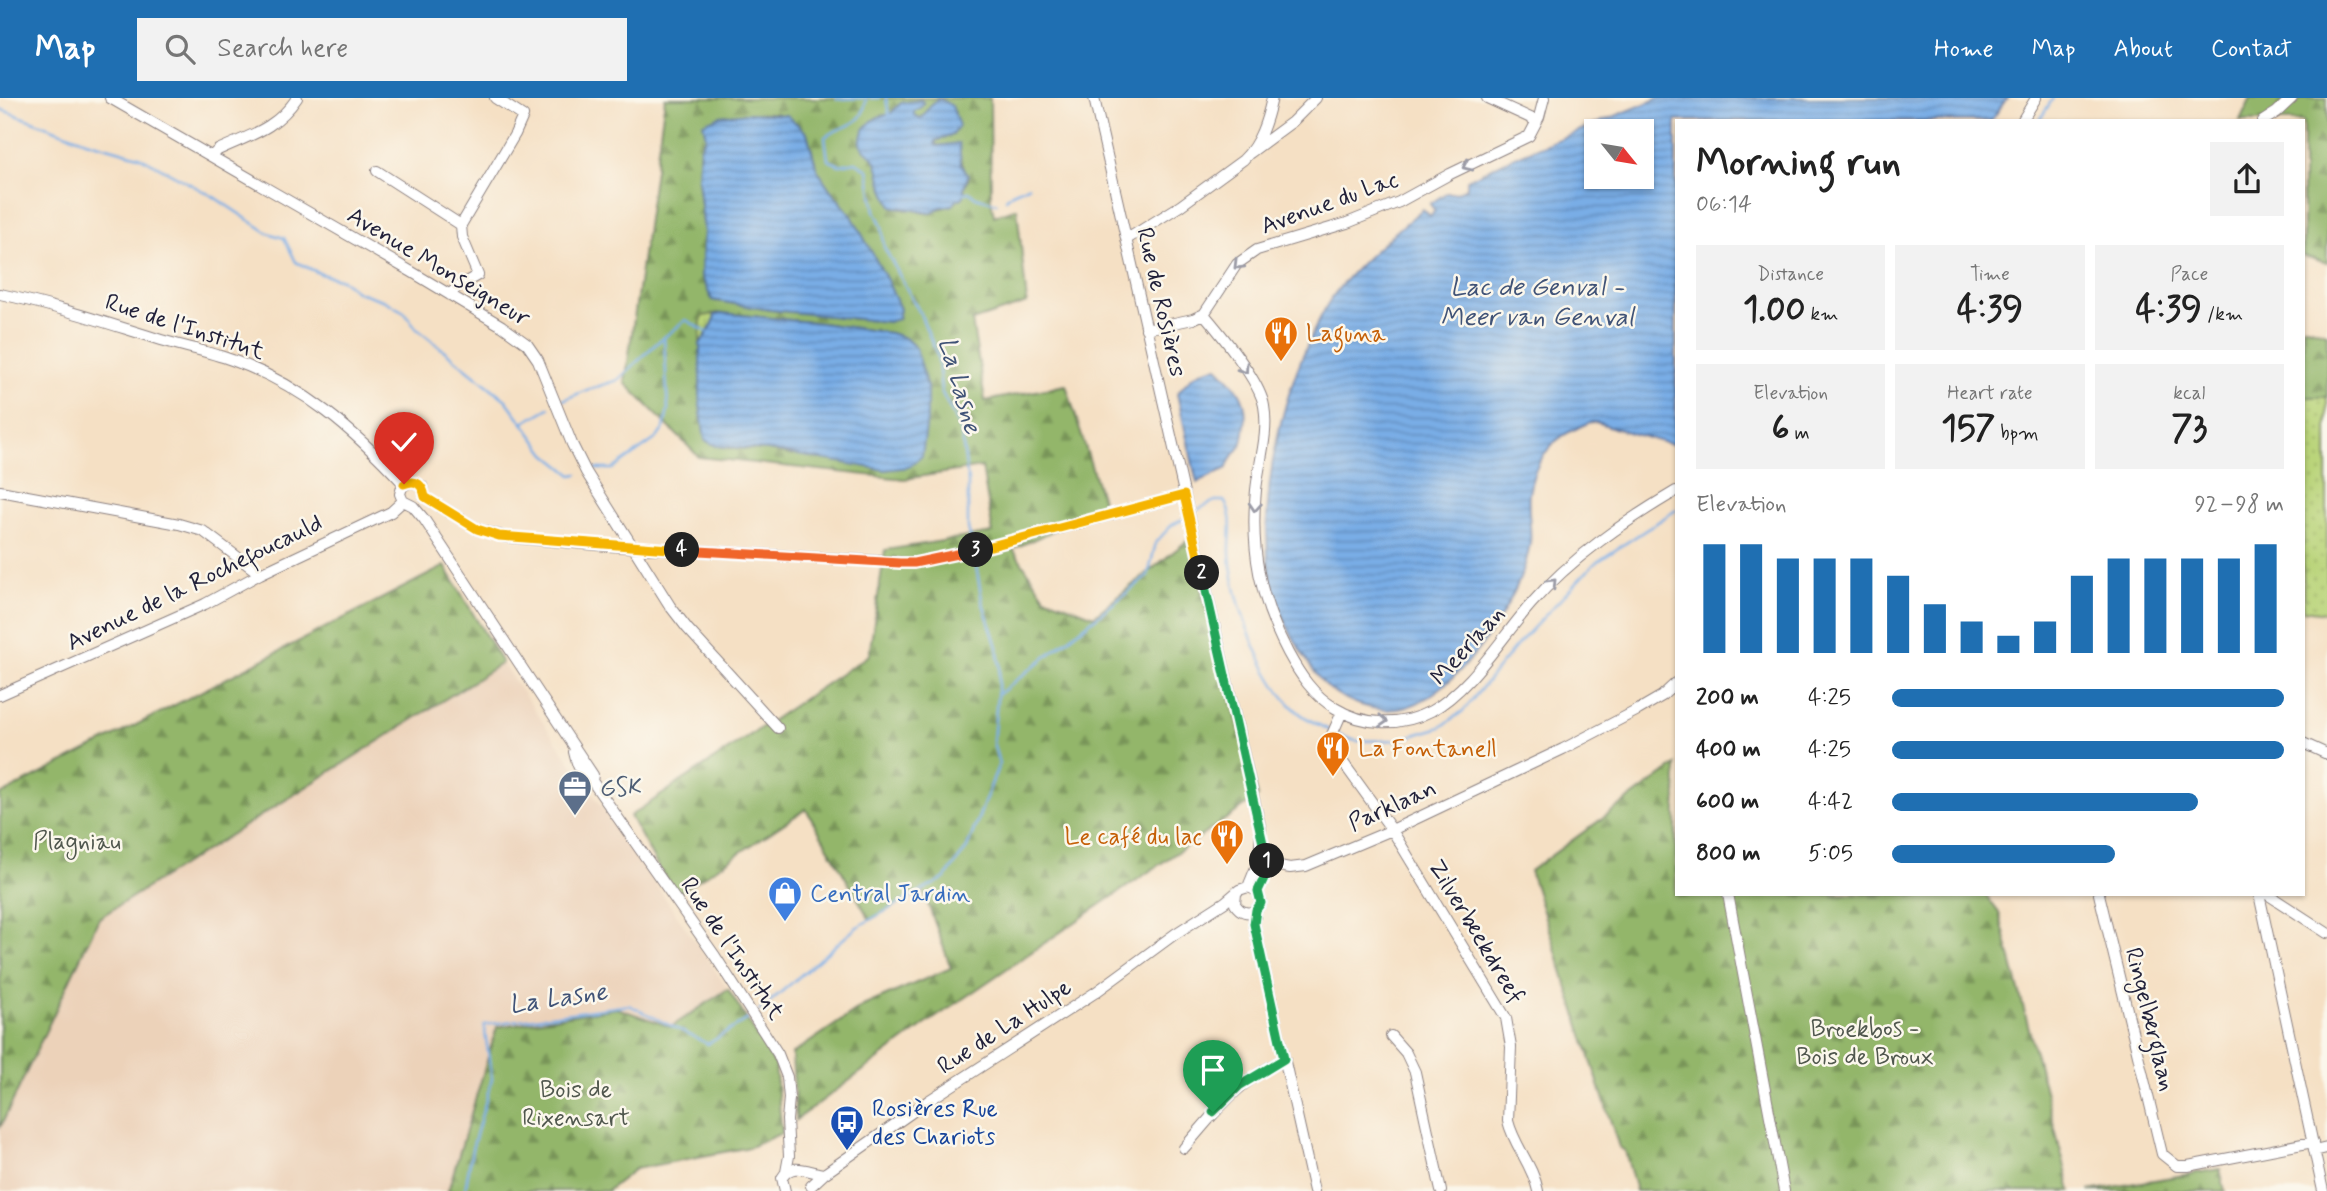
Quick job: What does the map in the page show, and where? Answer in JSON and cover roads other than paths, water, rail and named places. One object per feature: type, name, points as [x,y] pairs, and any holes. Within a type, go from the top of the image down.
[{"type":"street","name":"Avenue Monseigneur","points":[[110,98],[213,155],[450,295],[513,333],[532,350],[586,472],[634,547],[687,628],[778,728]]},
{"type":"street","points":[[213,155],[218,150],[272,124],[284,115],[298,98]]},
{"type":"street","points":[[450,295],[457,287],[478,275],[462,237],[461,225],[523,116],[495,98]]},
{"type":"street","name":"Rue de Rosières","points":[[1094,98],[1268,864]]},
{"type":"street","points":[[1250,154],[1261,133],[1272,98]]},
{"type":"street","points":[[1127,239],[1180,206],[1257,151],[1316,98]]},
{"type":"street","points":[[1487,98],[1537,121],[1544,98]]},
{"type":"street","points":[[2023,119],[2036,98]]},
{"type":"street","points":[[2266,119],[2292,98]]},
{"type":"street","name":"Avenue du Lac","points":[[1204,314],[1237,264],[1257,250],[1347,223],[1399,202],[1529,136],[1537,121]]},
{"type":"street","points":[[377,171],[461,225]]},
{"type":"street","name":"Rue de l'Institut","points":[[0,294],[43,303],[219,356],[275,378],[350,428],[404,484]]},
{"type":"street","points":[[1146,329],[1194,319],[1204,314]]},
{"type":"street","name":"Meerlaan","points":[[1204,314],[1258,388],[1264,404],[1264,439],[1256,489],[1254,528],[1263,596],[1273,624],[1296,668],[1313,691],[1342,712],[1356,718],[1387,723],[1406,721],[1444,704],[1467,681],[1532,602],[1569,567],[1602,539],[1675,492]]},
{"type":"street","points":[[411,481],[419,483],[424,489],[425,497],[408,503],[400,490],[404,484],[411,481]]},
{"type":"street","points":[[0,491],[179,524],[203,531],[260,574]]},
{"type":"street","points":[[425,497],[477,529],[499,536],[634,547],[914,563],[965,553],[1184,495]]},
{"type":"street","name":"Rue de l'Institut","points":[[408,503],[424,519],[593,775],[592,781],[715,956],[778,1054],[787,1077],[789,1097],[789,1156],[782,1178],[784,1191]]},
{"type":"street","name":"Avenue de la Rochefoucauld","points":[[0,695],[205,604],[260,574],[408,503]]},
{"type":"street","name":"Parklaan","points":[[1268,864],[1290,868],[1306,866],[1392,830],[1595,732],[1662,696],[1675,684]]},
{"type":"street","name":"Zilverbeekdreef","points":[[1342,712],[1331,737],[1334,750],[1392,830],[1506,1018],[1511,1047],[1508,1121],[1531,1166],[1538,1191]]},
{"type":"street","points":[[2305,744],[2327,754]]},
{"type":"street","points":[[1253,889],[1262,845]]},
{"type":"street","points":[[1253,889],[1268,864]]},
{"type":"street","points":[[1253,889],[1239,890],[1235,899],[1254,924]]},
{"type":"street","points":[[1253,889],[1261,899],[1254,924],[1314,1191]]},
{"type":"street","name":"Rue de La Hulpe","points":[[809,1188],[824,1174],[928,1101],[1096,992],[1236,894]]},
{"type":"street","points":[[1728,896],[1784,1191]]},
{"type":"street","name":"Ringelberglaan","points":[[2099,896],[2162,1154],[2177,1166],[2188,1166],[2313,1147]]},
{"type":"street","points":[[2259,896],[2323,1191]]},
{"type":"street","points":[[2270,896],[2327,933]]},
{"type":"street","points":[[1242,910],[1256,910]]},
{"type":"street","name":"Rue de La Hulpe","points":[[1207,913],[1242,910]]},
{"type":"street","points":[[1391,1037],[1406,1053],[1415,1072],[1441,1191]]},
{"type":"street","points":[[1184,1147],[1233,1091],[1284,1059]]},
{"type":"street","points":[[2313,1147],[2327,1149]]},
{"type":"street","points":[[789,1156],[803,1170],[809,1188]]},
{"type":"street","points":[[786,1172],[803,1170],[824,1174]]},
{"type":"water","name":"Lac de Genval - Meer van Genval","points":[[1659,98],[2007,98],[1992,119],[1675,119],[1675,446],[1593,422],[1556,441],[1543,456],[1531,484],[1530,543],[1525,565],[1502,614],[1486,639],[1448,682],[1428,697],[1407,707],[1384,710],[1372,708],[1336,694],[1319,678],[1296,643],[1277,602],[1270,576],[1267,542],[1271,473],[1277,438],[1297,371],[1310,339],[1333,296],[1370,256],[1423,209],[1430,216],[1435,211],[1430,204],[1446,193],[1467,188],[1467,180],[1584,129],[1584,189],[1654,189],[1654,119],[1608,119]]},
{"type":"water","points":[[940,99],[952,106],[959,126],[953,135],[935,141],[935,144],[959,143],[961,163],[968,176],[964,196],[957,199],[953,205],[930,213],[892,206],[877,163],[862,146],[863,133],[874,120],[889,115],[901,103],[921,100],[924,103],[914,111],[914,115],[920,118],[932,103]]},
{"type":"water","points":[[749,113],[787,115],[807,133],[817,169],[852,216],[887,280],[900,309],[898,319],[888,322],[771,310],[712,300],[701,275],[704,232],[698,178],[700,148],[706,137],[703,123],[720,116]]},
{"type":"water","points":[[721,313],[821,323],[890,333],[905,338],[916,348],[927,387],[927,420],[922,456],[909,467],[885,470],[768,450],[716,446],[705,440],[700,406],[700,344],[713,324],[715,315]]},
{"type":"water","points":[[1217,367],[1243,399],[1246,415],[1243,438],[1227,468],[1197,483],[1177,394],[1194,376]]},
{"type":"waterway","points":[[837,99],[863,98]]},
{"type":"waterway","name":"La Lasne","points":[[866,98],[857,120],[825,137],[828,160],[840,165],[856,162],[868,170],[875,211],[882,226],[884,247],[920,313],[938,357],[941,391],[961,431],[968,481],[968,528],[973,548]]},
{"type":"waterway","points":[[870,98],[879,98]]},
{"type":"waterway","points":[[886,98],[889,115]]},
{"type":"waterway","points":[[2040,119],[2053,98]]},
{"type":"waterway","points":[[0,109],[86,141],[139,156],[214,197],[268,233],[284,238],[296,262],[342,280],[356,291],[385,301],[404,312],[417,329],[506,400],[546,454],[572,475],[578,474]]},
{"type":"waterway","points":[[1006,199],[1012,193],[1028,186]]},
{"type":"waterway","points":[[965,193],[969,192],[997,203]]},
{"type":"waterway","points":[[563,400],[618,380],[686,320],[707,332]]},
{"type":"waterway","points":[[595,469],[613,469],[657,438],[664,428],[668,410],[664,338]]},
{"type":"waterway","points":[[523,423],[549,408]]},
{"type":"waterway","points":[[1195,511],[1215,501],[1224,501],[1230,520],[1232,573],[1243,616],[1261,660],[1285,698],[1298,712],[1331,731]]},
{"type":"waterway","points":[[1336,734],[1356,741],[1397,740],[1441,727],[1463,711],[1517,645],[1594,564],[1675,511]]},
{"type":"waterway","points":[[999,694],[1148,576],[1156,542],[1172,525],[1184,519]]},
{"type":"waterway","name":"La Lasne","points":[[759,1011],[857,927],[945,878],[967,848],[999,764],[993,742],[1000,666],[997,647],[982,600],[974,554]]},
{"type":"waterway","name":"La Lasne","points":[[465,1191],[472,1149],[492,1079],[484,1025],[629,1005],[708,1044],[748,1019]]},
{"type":"place","name":"Laguna","points":[[1281,363]]},
{"type":"place","name":"La Fontanell","points":[[1333,778]]},
{"type":"place","name":"GSK","points":[[575,817]]},
{"type":"place","name":"Le café du lac","points":[[1227,866]]},
{"type":"place","name":"Central Jardin","points":[[785,923]]},
{"type":"place","name":"Rosières Rue des Chariots","points":[[847,1152]]},
{"type":"park label","name":"Plagniau","points":[[77,841]]},
{"type":"park label","name":"Broekbos - Bois de Broux","points":[[1865,1042]]},
{"type":"park label","name":"Bois de Rixensart","points":[[576,1103]]}]
